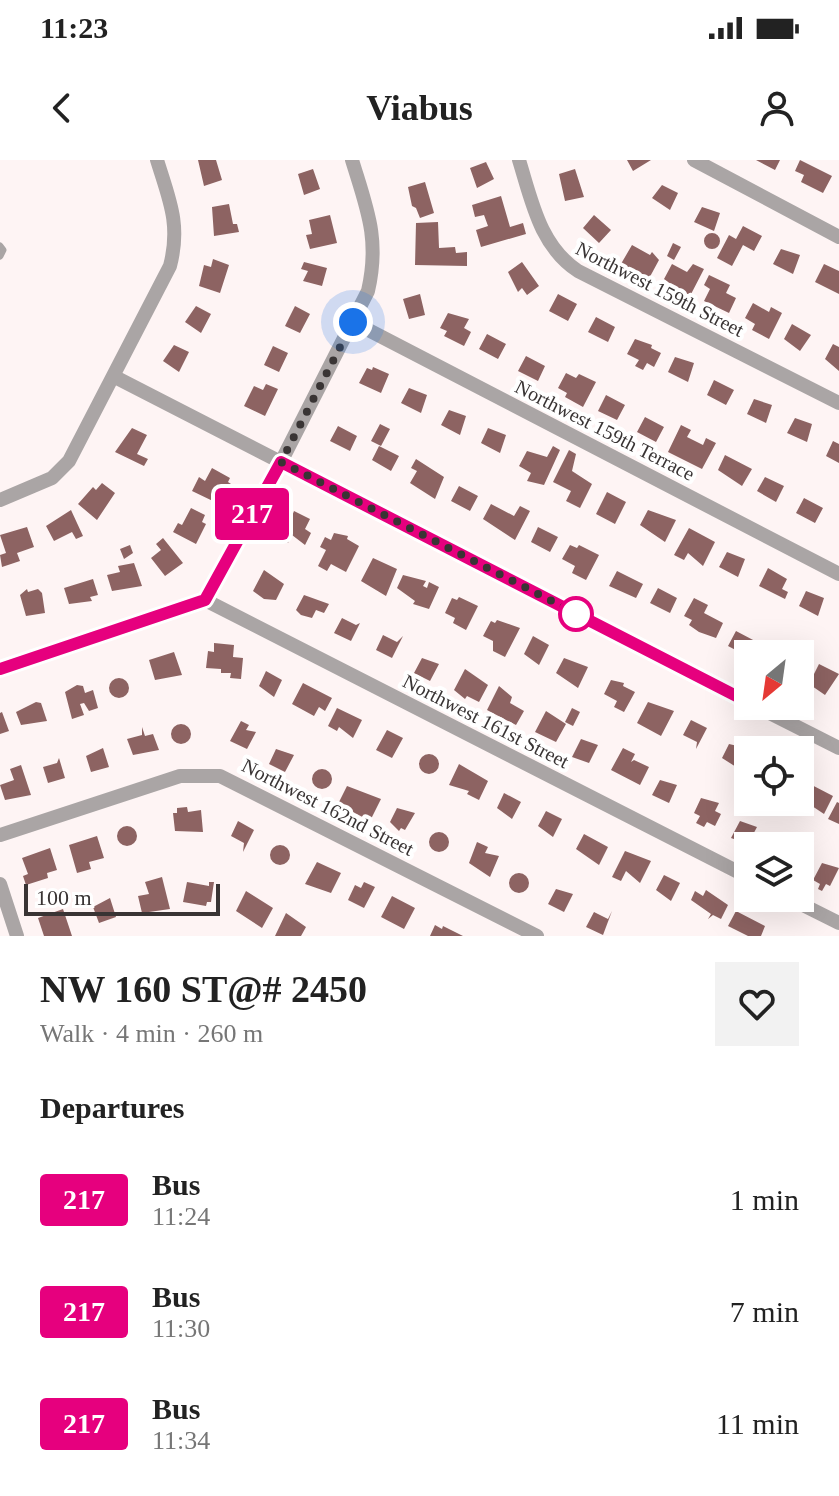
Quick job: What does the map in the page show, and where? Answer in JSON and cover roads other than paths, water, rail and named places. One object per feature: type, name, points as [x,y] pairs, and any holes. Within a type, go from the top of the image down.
[{"type":"street","points":[[0,500],[52,478],[69,461],[170,266],[177,240],[174,213],[157,160]]},
{"type":"street","points":[[0,669],[205,600],[281,462],[368,291],[374,263],[374,242],[352,160]]},
{"type":"street","name":"Northwest 159th Street","points":[[519,160],[541,228],[558,258],[839,403]]},
{"type":"street","points":[[694,160],[839,237]]},
{"type":"street","name":"Northwest 159th Terrace","points":[[353,322],[839,574]]},
{"type":"street","points":[[115,377],[734,695]]},
{"type":"street","name":"Northwest 161st Street","points":[[205,600],[734,870]]},
{"type":"street","points":[[784,720],[839,748]]},
{"type":"street","name":"Northwest 162nd Street","points":[[0,835],[180,776],[220,776],[537,936]]},
{"type":"street","points":[[0,884],[17,936]]},
{"type":"street","points":[[814,910],[839,923]]},
{"type":"street","points":[[836,936],[839,930]]},
{"type":"lane","points":[[0,246],[0,256]]}]
